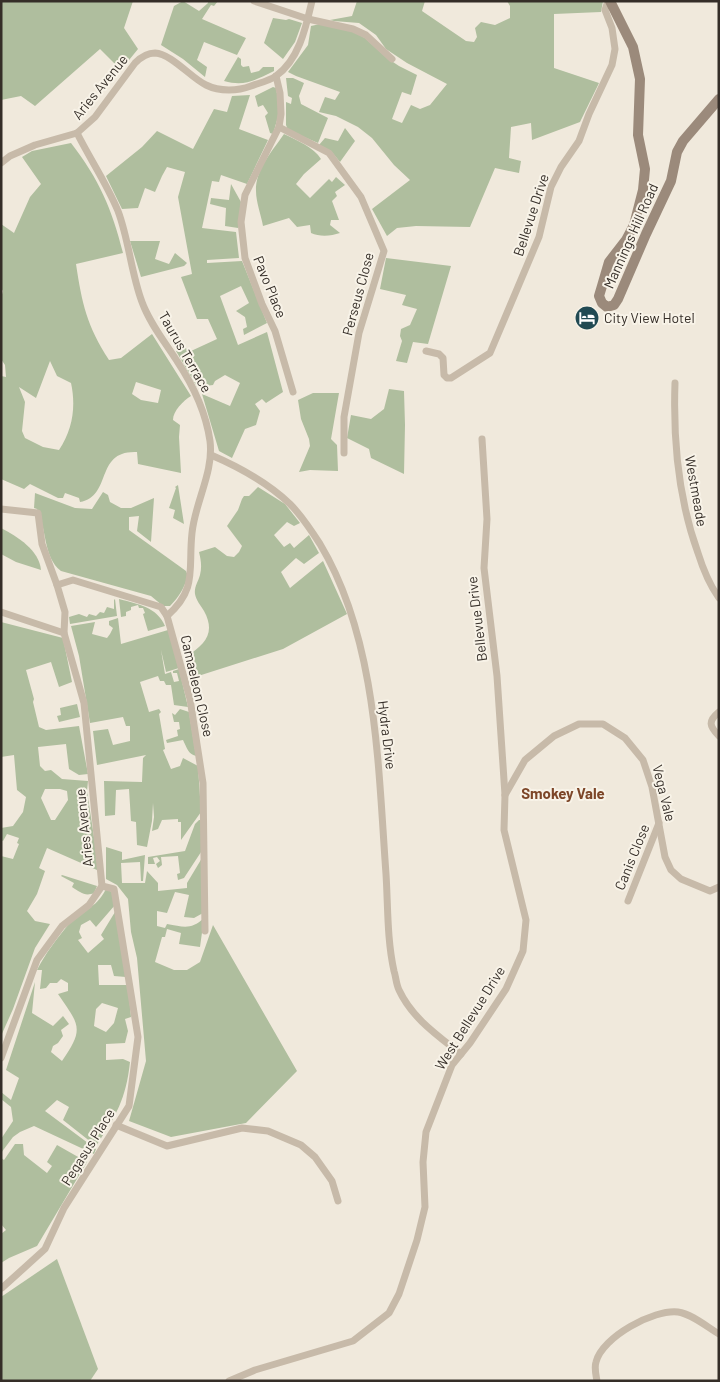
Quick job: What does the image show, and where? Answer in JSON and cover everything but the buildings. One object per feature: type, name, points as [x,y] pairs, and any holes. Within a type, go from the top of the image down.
[{"type":"main road","name":"Mannings Hill Road","points":[[609,1],[633,47],[640,79],[638,135],[645,169],[644,190],[634,225],[626,240],[609,262],[599,296],[602,303],[607,306],[614,305],[618,299],[671,181],[677,152],[683,141],[719,99]]},
{"type":"street","points":[[254,1],[308,19],[353,29],[366,35],[392,59]]},
{"type":"street","name":"Aries Avenue","points":[[1,163],[10,156],[35,145],[77,134],[95,117],[134,63],[143,56],[155,53],[165,56],[206,85],[221,89],[241,90],[276,76],[289,62],[300,43],[312,1]]},
{"type":"street","name":"Bellevue Drive","points":[[426,351],[439,354],[443,358],[444,375],[447,378],[451,378],[490,353],[539,237],[551,187],[561,167],[579,141],[612,64],[615,49],[612,28],[605,10],[609,1]]},
{"type":"street","name":"Pavo Place","points":[[276,76],[280,92],[281,114],[278,127],[245,195],[241,222],[245,258],[262,304],[275,331],[293,392]]},
{"type":"street","name":"Perseus Close","points":[[278,127],[329,153],[361,197],[384,252],[359,334],[344,418],[344,453]]},
{"type":"street","name":"Taurus Terrace","points":[[77,134],[118,212],[142,302],[152,323],[179,363],[199,401],[210,440],[211,455],[194,516],[191,574],[188,591],[178,607],[167,616]]},
{"type":"street","name":"Westmeade","points":[[676,383],[674,413],[677,459],[685,510],[706,576],[719,598]]},
{"type":"street","name":"Bellevue Drive","points":[[482,439],[488,519],[484,568],[496,676],[505,796]]},
{"type":"street","name":"Hydra Drive","points":[[211,455],[232,464],[269,486],[290,504],[309,527],[342,586],[356,625],[367,677],[379,774],[391,956],[398,988],[414,1014],[430,1030],[461,1054]]},
{"type":"street","points":[[1,509],[38,513],[42,544],[65,612],[64,633],[1,612]]},
{"type":"street","points":[[57,585],[73,580],[160,607],[167,616]]},
{"type":"street","name":"Camaeleon Close","points":[[167,616],[190,699],[203,783],[205,930]]},
{"type":"street","name":"Aries Avenue","points":[[64,633],[84,703],[102,886]]},
{"type":"street","points":[[719,712],[710,722],[712,730],[719,736]]},
{"type":"street","name":"Vega Vale","points":[[505,796],[525,760],[554,736],[579,724],[603,724],[625,738],[643,760],[652,787],[665,857],[672,870],[681,879],[710,891],[719,887]]},
{"type":"street","name":"West Bellevue Drive","points":[[229,1381],[255,1370],[353,1342],[389,1313],[399,1294],[417,1240],[425,1207],[424,1162],[426,1132],[452,1065],[506,989],[523,951],[526,920],[504,830],[505,796]]},
{"type":"street","name":"Canis Close","points":[[628,901],[659,823]]},
{"type":"street","points":[[1,1058],[37,960],[62,926],[89,905],[102,886]]},
{"type":"street","name":"Pegasus Place","points":[[2,1288],[45,1249],[64,1208],[129,1106],[138,1037],[114,889],[102,886]]},
{"type":"street","points":[[116,1126],[167,1146],[242,1128],[268,1131],[301,1145],[315,1157],[332,1181],[338,1201]]},
{"type":"street","points":[[597,1381],[595,1373],[596,1362],[600,1354],[607,1345],[644,1319],[678,1312],[719,1334]]},
{"type":"green space","points":[[1,1],[133,1],[124,28],[138,49],[121,70],[100,49],[35,106],[21,96],[1,100]]},
{"type":"green space","points":[[183,1],[199,11],[208,1],[218,1],[214,6],[211,5],[202,19],[246,38],[237,55],[204,42],[197,60],[207,67],[205,77],[183,59],[161,45],[174,6]]},
{"type":"green space","points":[[357,1],[425,1],[422,11],[466,41],[474,42],[477,37],[475,28],[481,22],[495,25],[510,18],[510,6],[507,1],[603,1],[601,12],[554,14],[554,68],[599,83],[580,122],[532,140],[531,123],[511,127],[509,158],[521,161],[519,173],[495,168],[470,227],[416,226],[397,228],[387,236],[372,209],[410,180],[394,165],[372,138],[358,127],[336,116],[319,112],[325,97],[335,100],[340,92],[288,72],[308,45],[311,26],[320,24],[354,32],[365,38],[387,58],[417,75],[411,95],[402,92],[392,119],[402,123],[411,105],[420,109],[430,105],[447,84],[407,63],[386,49],[376,35],[359,23],[330,20],[352,16]]},
{"type":"green space","points":[[273,18],[289,19],[302,23],[295,42],[283,59],[264,43]]},
{"type":"green space","points":[[238,57],[241,59],[243,67],[249,66],[251,73],[259,71],[263,67],[274,67],[274,71],[244,83],[224,81]]},
{"type":"green space","points":[[286,78],[293,78],[304,83],[299,96],[301,104],[328,118],[318,143],[288,130],[286,125],[286,102],[291,104],[292,98],[288,96]]},
{"type":"green space","points":[[273,87],[276,88],[280,110],[273,134],[270,133],[265,116],[268,113],[263,105],[258,107],[255,96]]},
{"type":"green space","points":[[250,95],[239,129],[268,140],[247,184],[221,175],[219,182],[212,181],[202,228],[236,232],[239,258],[207,260],[207,263],[242,261],[267,323],[244,335],[243,329],[247,327],[245,317],[236,311],[249,303],[241,286],[220,296],[238,345],[267,332],[283,392],[266,403],[262,399],[255,404],[260,411],[256,425],[245,429],[232,458],[219,451],[202,394],[230,406],[240,383],[225,375],[215,381],[213,385],[197,387],[176,351],[183,347],[191,351],[217,339],[208,319],[197,319],[181,277],[192,274],[178,197],[185,172],[167,167],[155,192],[145,188],[138,208],[122,209],[106,176],[142,147],[157,131],[193,149],[214,109],[227,112],[232,96]]},
{"type":"green space","points":[[345,128],[355,141],[340,162],[331,151],[319,145],[325,138],[338,141]]},
{"type":"green space","points":[[284,134],[309,147],[321,159],[296,184],[310,198],[329,179],[332,182],[336,177],[345,185],[335,192],[337,196],[332,201],[339,220],[331,220],[330,225],[340,233],[326,236],[314,234],[311,233],[310,225],[297,227],[289,218],[263,226],[257,200],[256,183],[266,161]]},
{"type":"green space","points":[[71,143],[97,182],[109,208],[123,253],[76,264],[86,314],[95,336],[109,360],[121,358],[152,334],[191,396],[179,407],[173,417],[173,420],[180,425],[181,473],[138,464],[137,452],[124,453],[115,458],[109,465],[97,491],[90,498],[80,502],[79,498],[65,493],[63,498],[58,498],[30,484],[24,489],[1,479],[1,376],[6,377],[5,365],[1,359],[1,298],[3,291],[1,288],[1,224],[14,233],[30,197],[41,184],[22,157],[32,151]],"holes":[[[50,361],[57,376],[71,383],[73,400],[70,426],[59,450],[43,447],[25,438],[22,431],[25,402],[19,387],[36,398]],[[136,382],[161,390],[158,403],[141,400],[132,394]]]},
{"type":"green space","points":[[231,184],[241,202],[238,228],[225,226],[226,208],[210,204],[211,198],[229,200]]},
{"type":"green space","points":[[130,241],[160,241],[155,259],[169,264],[175,253],[187,263],[184,266],[141,277]]},
{"type":"green space","points":[[386,258],[451,266],[428,344],[413,342],[407,363],[396,361],[402,341],[400,336],[401,329],[410,325],[417,309],[402,305],[406,295],[380,289]]},
{"type":"green space","points":[[389,389],[404,391],[404,474],[371,458],[369,449],[347,438],[351,415],[371,419],[384,409]]},
{"type":"green space","points":[[313,393],[339,393],[331,439],[337,445],[338,471],[310,470],[299,472],[310,446],[301,419],[298,400]]},
{"type":"green space","points":[[178,485],[184,524],[173,518],[175,510],[169,508],[175,487]]},
{"type":"green space","points":[[258,487],[285,504],[300,523],[294,526],[287,522],[274,535],[284,547],[290,543],[294,548],[309,535],[319,553],[304,564],[296,558],[281,572],[290,588],[323,561],[347,614],[283,649],[195,677],[187,656],[199,647],[209,632],[207,619],[195,594],[201,569],[199,552],[215,547],[227,556],[234,557],[239,552],[242,546],[227,526],[238,510],[244,496],[249,496]]},
{"type":"green space","points":[[103,492],[108,495],[110,502],[121,508],[131,508],[154,498],[151,542],[137,531],[139,516],[129,517],[129,530],[186,571],[188,576],[185,584],[179,596],[170,606],[163,606],[151,596],[61,571],[55,565],[48,551],[40,517],[37,509],[34,508],[35,493],[75,508],[92,509]]},
{"type":"green space","points":[[1,528],[21,540],[32,550],[41,570],[16,562],[1,554]]},
{"type":"green space","points":[[115,599],[117,616],[70,624],[69,617],[79,614],[87,617],[89,614],[96,616],[100,612],[104,613],[107,607],[114,609]]},
{"type":"green space","points":[[119,599],[146,607],[152,610],[165,626],[148,631],[143,614],[145,613],[143,608],[139,608],[138,605],[131,607],[131,610],[126,612],[126,616],[121,617]]},
{"type":"green space","points":[[118,618],[121,644],[168,630],[179,668],[166,672],[161,650],[165,674],[171,672],[174,682],[179,681],[177,673],[173,673],[173,671],[179,669],[188,707],[174,705],[171,685],[166,685],[164,681],[160,681],[158,676],[140,682],[149,712],[159,709],[161,712],[159,714],[165,749],[163,750],[171,769],[180,766],[183,758],[198,766],[201,812],[181,840],[181,822],[178,822],[178,819],[162,820],[158,829],[152,831],[153,803],[147,847],[137,845],[136,822],[131,821],[129,789],[116,790],[115,815],[105,816],[104,781],[142,782],[143,758],[146,755],[97,765],[93,731],[108,729],[113,745],[130,741],[130,726],[126,726],[123,717],[90,723],[79,656],[71,626],[95,622],[92,634],[107,638],[113,628],[109,625],[109,621]]},
{"type":"green space","points":[[1,622],[63,638],[72,682],[59,687],[51,662],[26,670],[39,727],[46,730],[79,726],[88,774],[79,775],[69,769],[66,744],[38,747],[40,766],[45,771],[51,770],[62,779],[88,781],[87,791],[97,857],[97,870],[47,848],[39,868],[45,871],[37,894],[27,911],[35,921],[50,924],[35,948],[1,1036],[1,856],[13,859],[19,844],[17,843],[19,838],[7,834],[3,841],[1,840],[1,828],[13,826],[23,812],[26,797],[17,790],[14,755],[1,757]],"holes":[[[45,789],[67,791],[68,800],[55,820],[51,820],[41,798]]]},
{"type":"green space","points":[[77,704],[80,717],[59,722],[57,716],[61,715],[60,708]]},
{"type":"green space","points":[[180,709],[189,712],[196,756],[189,752],[183,740],[167,743],[166,740],[178,736],[179,722],[174,722],[172,713],[175,715]]},
{"type":"green space","points":[[202,820],[203,849],[184,878],[178,880],[177,874],[180,873],[178,856],[161,857],[162,865],[158,868],[156,864],[160,861],[157,857],[153,858],[155,864],[148,864],[148,857],[185,851],[195,824]]},
{"type":"green space","points":[[106,847],[122,852],[122,860],[145,855],[143,881],[141,881],[140,862],[121,863],[122,883],[145,883],[147,871],[158,883],[158,891],[187,888],[187,883],[202,858],[203,913],[194,918],[184,917],[189,895],[175,892],[167,913],[157,911],[157,926],[165,928],[167,924],[183,927],[191,926],[204,918],[200,947],[179,944],[181,933],[167,929],[165,937],[162,937],[155,962],[174,970],[187,970],[200,962],[213,925],[297,1071],[246,1123],[171,1137],[129,1121],[146,1061],[137,958],[131,932],[128,899],[117,885],[106,879]]},
{"type":"green space","points":[[62,875],[97,886],[94,893],[85,894],[80,892],[72,887],[74,883]]},
{"type":"green space","points":[[106,889],[112,892],[115,905],[96,927],[90,920],[81,925],[79,932],[82,938],[78,940],[88,953],[104,939],[101,935],[115,912],[126,977],[114,976],[111,965],[98,965],[99,985],[128,985],[131,1017],[125,1019],[128,1031],[125,1043],[106,1044],[106,1060],[123,1059],[130,1062],[123,1097],[96,1146],[63,1120],[69,1107],[57,1100],[45,1111],[96,1149],[94,1154],[34,1126],[13,1137],[1,1153],[1,1139],[13,1121],[11,1107],[1,1099],[1,1092],[11,1100],[19,1078],[6,1070],[35,982],[32,1013],[53,1026],[63,1016],[69,1024],[61,1030],[63,1036],[53,1046],[51,1052],[62,1061],[74,1041],[76,1033],[75,1020],[58,994],[68,991],[68,983],[61,979],[57,983],[50,983],[46,988],[40,989],[42,970],[37,970],[69,924],[102,896]],"holes":[[[102,1003],[118,1008],[114,1023],[106,1032],[94,1026],[96,1009]]]},
{"type":"green space","points":[[15,1144],[23,1144],[24,1155],[47,1173],[52,1166],[47,1162],[57,1145],[87,1162],[37,1246],[1,1263],[1,1234],[6,1230],[1,1224],[1,1158],[4,1160]]},
{"type":"green space","points":[[57,1259],[98,1369],[90,1381],[1,1381],[1,1297]]},
{"type":"place","name":"City View Hotel","points":[[587,318]]},
{"type":"district","name":"Smokey Vale","points":[[563,794]]}]
